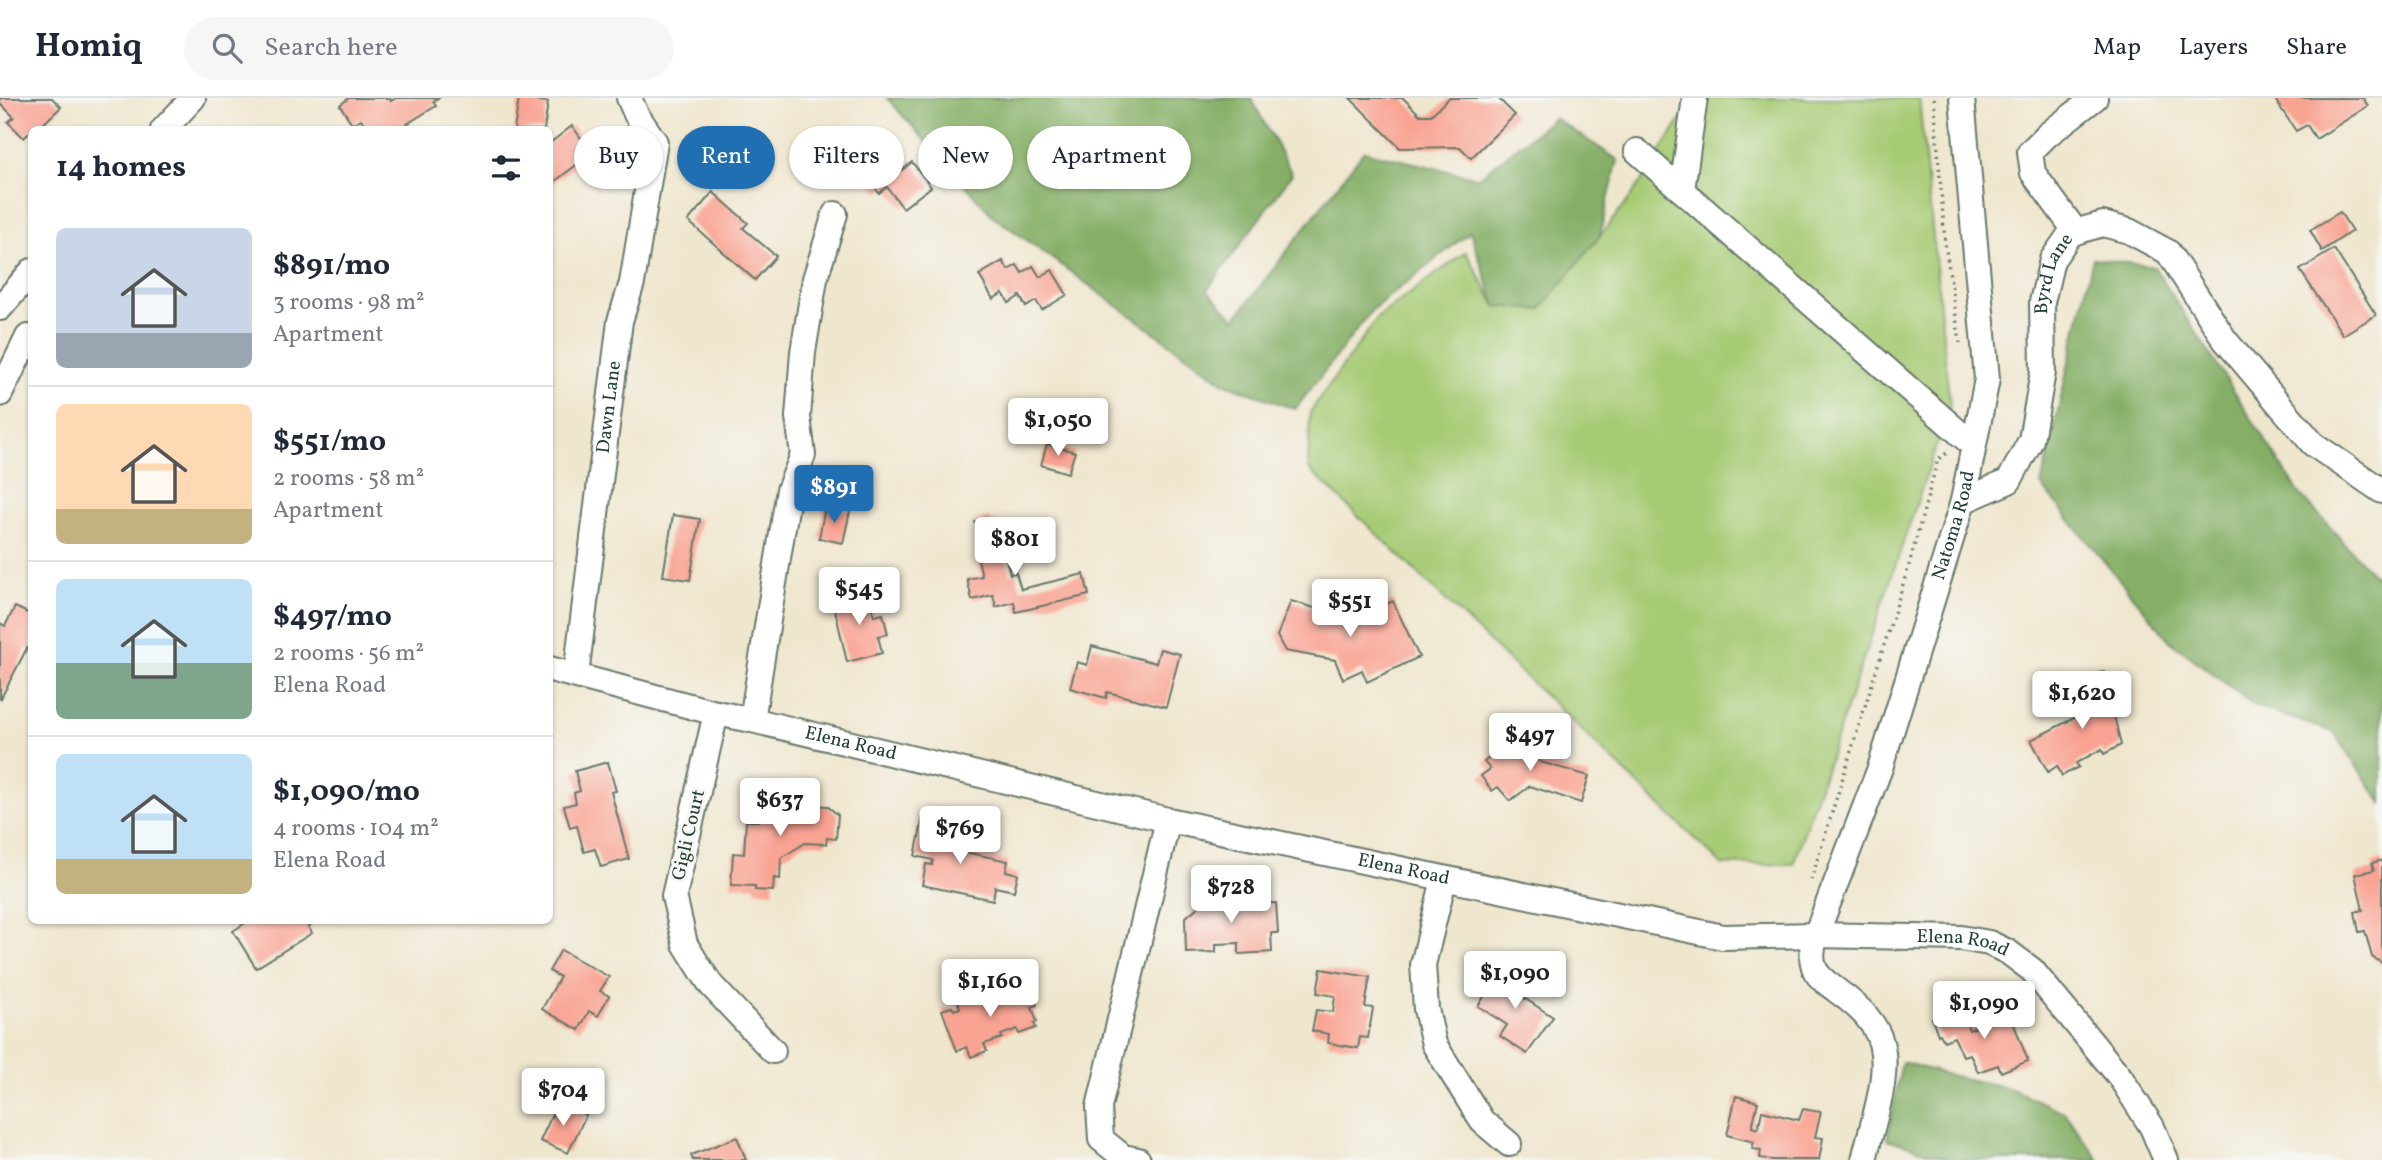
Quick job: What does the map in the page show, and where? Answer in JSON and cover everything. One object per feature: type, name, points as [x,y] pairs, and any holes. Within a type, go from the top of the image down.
[{"type":"street","points":[[167,126],[193,98]]},
{"type":"street","name":"Dawn Lane","points":[[576,675],[620,321],[632,283],[655,142],[636,114],[629,98]]},
{"type":"street","points":[[1682,190],[1695,98]]},
{"type":"street","name":"Natoma Road","points":[[1864,1160],[1884,1074],[1883,1051],[1873,1024],[1856,1004],[1821,979],[1814,968],[1811,954],[1880,768],[1963,501],[1968,442],[1987,379],[1962,98]]},
{"type":"street","points":[[2076,232],[2033,173],[2030,152],[2047,135],[2095,98]]},
{"type":"street","points":[[1637,151],[1968,442]]},
{"type":"street","points":[[752,720],[789,490],[803,455],[798,417],[803,352],[814,279],[835,214]]},
{"type":"street","name":"Byrd Lane","points":[[1963,501],[2009,481],[2031,440],[2043,372],[2042,302],[2052,260],[2071,233],[2104,224],[2129,231],[2168,252],[2225,340],[2313,444],[2382,491]]},
{"type":"street","points":[[0,309],[28,276]]},
{"type":"street","points":[[0,314],[28,336]]},
{"type":"street","points":[[0,394],[28,342]]},
{"type":"street","name":"Elena Road","points":[[553,670],[716,713],[1168,820],[1723,937],[1816,935],[1961,938],[1989,943],[2008,952],[2032,970],[2120,1077],[2152,1127],[2166,1160]]},
{"type":"street","name":"Gigli Court","points":[[716,713],[674,896],[685,944],[698,965],[711,985],[773,1051]]},
{"type":"street","points":[[1138,1160],[1123,1157],[1101,1139],[1099,1107],[1168,820]]},
{"type":"street","points":[[1444,879],[1423,965],[1426,1009],[1434,1044],[1482,1121],[1508,1144]]},
{"type":"path","points":[[1934,98],[1945,243],[1960,345]]},
{"type":"path","points":[[1810,883],[1909,565],[1938,459],[1968,442]]},
{"type":"green space","points":[[887,98],[1251,98],[1292,174],[1207,290],[1235,319],[1364,151],[1478,178],[1554,118],[1618,160],[1599,237],[1540,310],[1496,306],[1470,232],[1373,309],[1295,409],[1226,384],[993,216],[969,189],[1013,189],[1013,126],[918,126],[918,133]]},
{"type":"green space","points":[[1695,98],[1919,98],[1950,406],[1793,864],[1722,865],[1308,468],[1310,412],[1378,317],[1466,252],[1496,306],[1540,310],[1631,197]]},
{"type":"green space","points":[[2093,258],[2154,267],[2299,493],[2382,585],[2382,803],[2333,732],[2255,706],[2170,641],[2041,485]]},
{"type":"green space","points":[[1902,1062],[2009,1088],[2064,1112],[2099,1160],[1953,1160],[1887,1139]]},
{"type":"building","points":[[0,98],[52,98],[61,107],[41,126],[28,126],[28,134],[24,138],[8,122],[14,117],[2,105],[0,107]]},
{"type":"building","points":[[349,98],[390,98],[391,101],[396,98],[439,98],[433,102],[436,106],[404,126],[365,126],[361,119],[352,124],[340,105]]},
{"type":"building","points":[[519,98],[548,102],[545,126],[515,126]]},
{"type":"building","points":[[1350,98],[1403,98],[1420,115],[1431,115],[1449,98],[1498,98],[1515,115],[1471,158],[1460,147],[1400,148]]},
{"type":"building","points":[[2274,98],[2363,98],[2368,106],[2316,139],[2307,125],[2296,131]]},
{"type":"building","points":[[572,126],[574,167],[553,183],[553,141]]},
{"type":"building","points":[[912,162],[918,170],[918,189],[928,189],[903,208],[889,189],[904,189],[904,168]]},
{"type":"building","points":[[713,192],[748,223],[743,228],[776,256],[755,280],[688,221]]},
{"type":"building","points":[[2340,212],[2352,231],[2322,251],[2310,230]]},
{"type":"building","points":[[2334,249],[2376,315],[2343,335],[2300,270]]},
{"type":"building","points":[[1003,261],[1008,270],[1017,265],[1022,273],[1033,266],[1040,277],[1052,270],[1067,295],[1042,310],[1036,301],[1026,307],[1020,296],[1009,303],[1003,293],[993,299],[979,275]]},
{"type":"building","points":[[1047,444],[1075,452],[1068,473],[1041,465]]},
{"type":"building","points":[[825,507],[850,511],[843,543],[819,538]]},
{"type":"building","points":[[673,515],[700,519],[690,580],[663,576]]},
{"type":"building","points":[[990,518],[993,531],[1006,528],[1011,549],[1004,550],[1010,574],[1016,573],[1021,589],[1084,574],[1089,595],[1016,612],[1014,602],[996,607],[993,595],[972,600],[967,579],[982,576],[977,555],[983,554],[975,522]]},
{"type":"building","points":[[869,592],[874,616],[883,614],[888,634],[878,636],[882,653],[847,662],[833,601]]},
{"type":"building","points":[[1291,601],[1341,616],[1352,611],[1363,616],[1393,601],[1419,657],[1367,682],[1362,670],[1343,679],[1335,660],[1285,651],[1277,636]]},
{"type":"building","points":[[15,607],[28,613],[28,648],[0,700],[0,623],[5,626]]},
{"type":"building","points":[[1092,646],[1156,663],[1160,649],[1180,654],[1166,707],[1107,692],[1106,698],[1070,688],[1077,662],[1087,665]]},
{"type":"building","points":[[2104,672],[2121,745],[2104,754],[2102,749],[2076,763],[2079,767],[2062,776],[2057,766],[2048,772],[2031,740],[2086,712],[2080,690],[2088,688],[2084,676]]},
{"type":"building","points":[[1517,731],[1540,762],[1589,776],[1581,803],[1530,786],[1510,801],[1498,787],[1492,791],[1481,776],[1490,769],[1484,762],[1494,754],[1491,750]]},
{"type":"building","points":[[608,762],[616,791],[611,792],[629,859],[601,867],[595,849],[584,852],[577,826],[570,828],[564,806],[576,803],[574,793],[580,791],[575,771]]},
{"type":"building","points":[[773,796],[814,798],[814,805],[827,806],[838,815],[836,839],[827,838],[826,844],[805,843],[781,858],[780,879],[774,878],[773,891],[755,890],[755,886],[731,885],[733,853],[744,854],[746,821],[758,821],[758,811]]},
{"type":"building","points":[[923,818],[946,823],[942,841],[965,845],[964,852],[1008,861],[1006,871],[1018,874],[1014,891],[995,887],[993,900],[922,885],[926,864],[932,865],[933,860],[915,856]]},
{"type":"building","points":[[2382,860],[2382,963],[2372,957],[2365,931],[2359,932],[2355,912],[2363,910],[2355,874],[2374,870],[2372,863]]},
{"type":"building","points":[[1244,895],[1245,904],[1276,903],[1278,933],[1271,933],[1272,952],[1239,954],[1239,943],[1216,944],[1216,952],[1186,953],[1185,918],[1199,906],[1199,897]]},
{"type":"building","points":[[244,924],[312,924],[308,927],[312,933],[256,968],[233,931]]},
{"type":"building","points":[[561,950],[609,977],[600,991],[609,996],[598,1016],[589,1011],[579,1030],[542,1009],[560,977],[549,971]]},
{"type":"building","points":[[1505,965],[1527,980],[1518,994],[1553,1017],[1527,1054],[1500,1036],[1507,1025],[1478,1006]]},
{"type":"building","points":[[1321,969],[1370,977],[1365,1007],[1373,1008],[1368,1038],[1360,1037],[1358,1048],[1328,1043],[1329,1034],[1312,1031],[1316,1010],[1333,1012],[1335,996],[1317,993]]},
{"type":"building","points":[[1030,985],[1037,1005],[1032,1007],[1037,1022],[1034,1023],[1036,1028],[1019,1034],[1017,1029],[1001,1035],[1002,1038],[984,1044],[987,1051],[971,1057],[967,1047],[957,1051],[942,1010],[960,1008],[958,1001],[976,994],[979,1003]]},
{"type":"building","points":[[1960,1008],[1969,1030],[2010,1014],[2028,1061],[2001,1072],[1998,1065],[1978,1072],[1970,1054],[1963,1056],[1954,1037],[1944,1041],[1940,1034],[1938,1035],[1932,1018]]},
{"type":"building","points":[[1736,1096],[1758,1102],[1752,1127],[1758,1129],[1762,1111],[1799,1120],[1803,1109],[1821,1112],[1815,1137],[1823,1138],[1819,1160],[1760,1158],[1761,1150],[1752,1149],[1754,1142],[1727,1135]]},
{"type":"building","points":[[558,1102],[586,1115],[568,1153],[540,1141]]},
{"type":"building","points":[[737,1137],[746,1160],[693,1160],[691,1155]]}]
